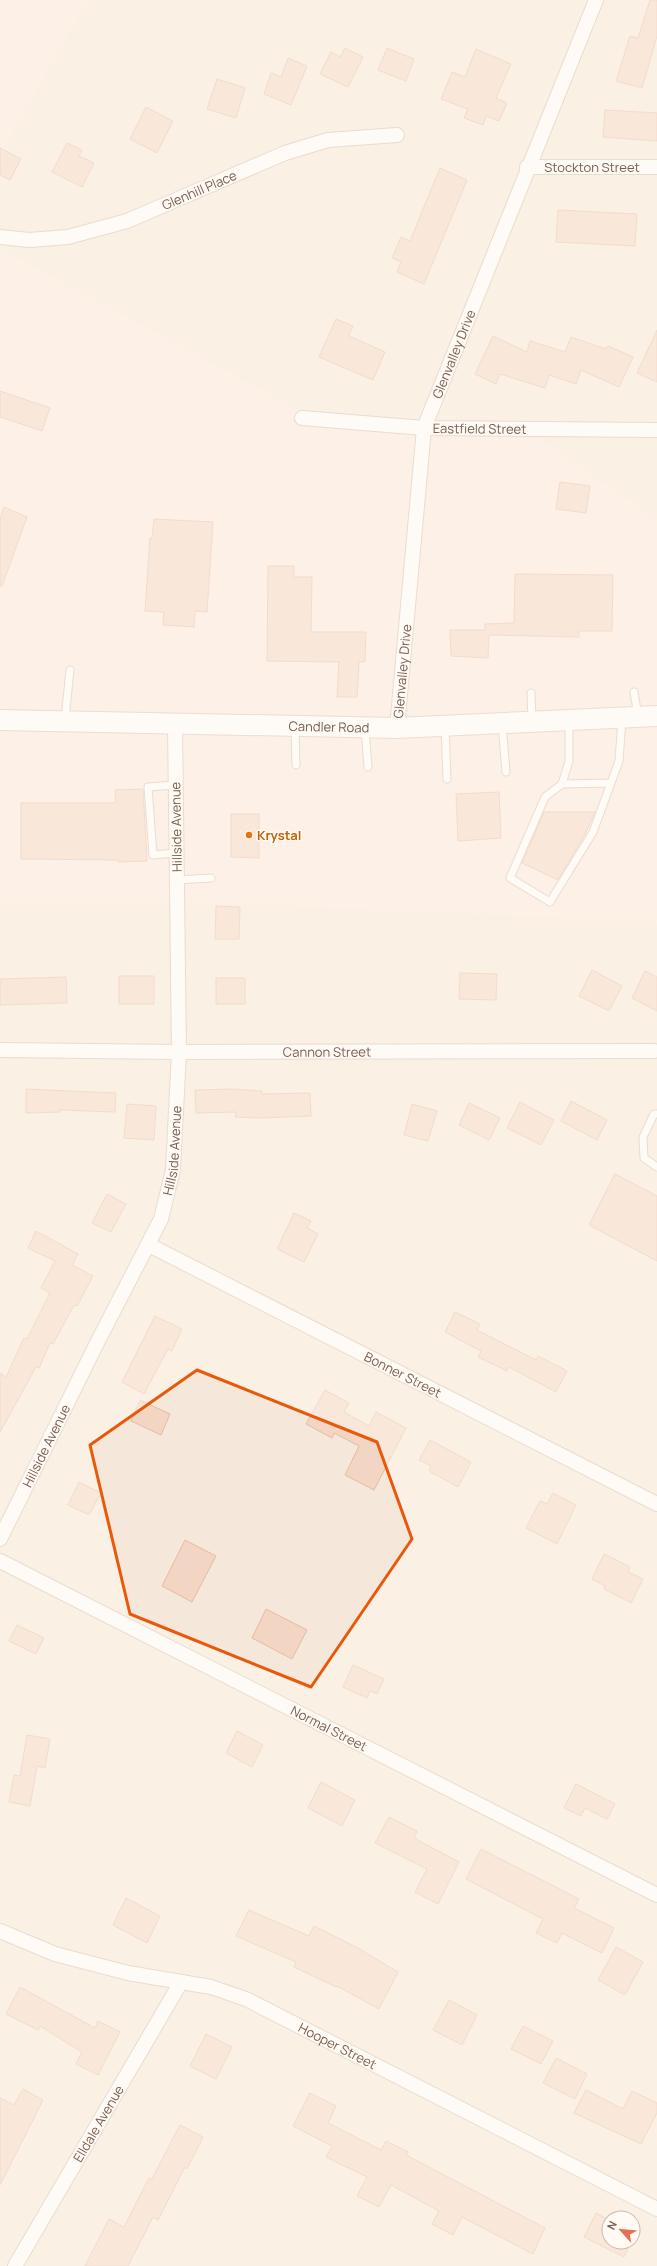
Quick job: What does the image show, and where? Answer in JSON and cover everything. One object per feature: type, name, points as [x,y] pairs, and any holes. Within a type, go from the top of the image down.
[{"type":"main road","name":"Candler Road","points":[[0,720],[397,728],[639,717]]},
{"type":"street","name":"Glenvalley Drive","points":[[397,728],[424,428],[527,168],[596,0]]},
{"type":"street","name":"Glenhill Place","points":[[0,238],[29,240],[68,237],[127,222],[285,153],[328,140],[397,135]]},
{"type":"street","name":"Stockton Street","points":[[527,168],[657,166]]},
{"type":"street","name":"Eastfield Street","points":[[302,418],[424,428],[657,430]]},
{"type":"street","name":"Hillside Avenue","points":[[0,1539],[98,1341],[149,1245],[161,1218],[173,1170],[179,1052],[175,724]]},
{"type":"street","name":"Cannon Street","points":[[0,1050],[179,1052],[654,1051]]},
{"type":"street","name":"Bonner Street","points":[[149,1245],[657,1504]]},
{"type":"street","name":"Normal Street","points":[[0,1561],[657,1895]]},
{"type":"street","name":"Hooper Street","points":[[0,1931],[55,1954],[128,1973],[211,1987],[246,1999],[282,2016],[657,2209]]},
{"type":"street","name":"Elldale Avenue","points":[[15,2266],[180,1982]]},
{"type":"lane","points":[[65,722],[70,670]]},
{"type":"lane","points":[[569,720],[569,761],[562,784],[545,797],[510,878],[550,902],[593,832],[619,761],[639,717],[634,692]]},
{"type":"lane","points":[[531,693],[532,722]]},
{"type":"lane","points":[[501,723],[506,772]]},
{"type":"lane","points":[[295,726],[296,765]]},
{"type":"lane","points":[[444,726],[447,779]]},
{"type":"lane","points":[[364,727],[368,767]]},
{"type":"lane","points":[[562,784],[611,783]]},
{"type":"lane","points":[[176,785],[148,787],[153,855],[176,853]]},
{"type":"lane","points":[[176,880],[211,878]]},
{"type":"lane","points":[[657,1114],[654,1114],[643,1137],[644,1158],[657,1167]]},
{"type":"highlighted area","points":[[197,1370],[377,1442],[412,1539],[311,1687],[130,1614],[90,1445]]},
{"type":"shaded area","points":[[0,0],[88,0],[0,154]]},
{"type":"shaded area","points":[[88,0],[657,0],[657,521],[540,439],[324,424],[0,249],[0,154]]},
{"type":"shaded area","points":[[0,249],[324,424],[540,439],[657,521],[657,923],[652,921],[199,902],[0,904]]},
{"type":"shaded area","points":[[199,902],[652,921],[657,923],[657,2266],[0,2266],[0,904]]},
{"type":"building","points":[[650,0],[657,0],[657,36],[642,88],[616,81],[630,36],[638,38]]},
{"type":"building","points":[[345,48],[363,57],[348,87],[320,74],[331,52],[340,57]]},
{"type":"building","points":[[387,48],[414,59],[406,81],[378,70]]},
{"type":"building","points":[[476,49],[511,64],[496,98],[507,103],[499,121],[486,116],[483,125],[464,118],[468,109],[441,99],[452,72],[465,77]]},
{"type":"building","points":[[288,58],[307,66],[291,105],[264,94],[271,73],[281,77]]},
{"type":"building","points":[[217,79],[245,88],[236,118],[207,109]]},
{"type":"building","points":[[146,107],[173,121],[157,153],[130,139]]},
{"type":"building","points":[[605,110],[657,113],[657,141],[603,137]]},
{"type":"building","points":[[67,143],[82,150],[79,156],[94,163],[82,187],[52,172]]},
{"type":"building","points":[[0,148],[21,159],[10,180],[0,175]]},
{"type":"building","points":[[440,168],[467,180],[424,284],[397,272],[401,262],[392,258],[401,237],[410,241]]},
{"type":"building","points":[[558,210],[637,214],[635,246],[556,242]]},
{"type":"building","points":[[336,319],[353,326],[349,336],[385,352],[373,380],[319,357]]},
{"type":"building","points":[[657,330],[657,382],[637,373]]},
{"type":"building","points":[[493,336],[527,352],[530,341],[565,352],[571,337],[606,349],[608,346],[633,357],[619,387],[581,370],[576,384],[549,375],[545,388],[500,374],[496,384],[475,374]]},
{"type":"building","points":[[0,391],[50,408],[42,431],[0,417]]},
{"type":"building","points":[[560,482],[590,486],[586,513],[556,509]]},
{"type":"building","points":[[4,507],[27,517],[2,586],[0,586],[0,519]]},
{"type":"building","points":[[154,519],[213,522],[207,612],[195,611],[194,627],[163,625],[164,612],[145,611],[150,538],[152,538]]},
{"type":"building","points":[[268,566],[294,566],[294,577],[312,577],[311,632],[366,632],[365,662],[359,662],[357,697],[337,697],[339,662],[267,661]]},
{"type":"building","points":[[515,574],[613,575],[612,631],[579,631],[579,637],[489,635],[488,658],[451,656],[450,630],[485,630],[485,624],[514,623]]},
{"type":"building","points":[[143,789],[147,861],[118,862],[118,860],[21,859],[21,803],[116,803],[115,790]]},
{"type":"building","points":[[499,792],[501,838],[458,841],[456,794]]},
{"type":"building","points":[[544,812],[595,812],[584,836],[558,880],[522,863]]},
{"type":"building","points":[[231,814],[259,814],[259,858],[231,857]]},
{"type":"building","points":[[216,906],[240,907],[239,939],[215,939]]},
{"type":"building","points":[[592,970],[622,986],[609,1011],[579,996]]},
{"type":"building","points":[[645,971],[657,977],[657,1011],[632,998]]},
{"type":"building","points":[[460,973],[497,974],[496,1000],[459,999]]},
{"type":"building","points":[[119,976],[154,976],[154,1004],[119,1004]]},
{"type":"building","points":[[66,977],[67,1003],[0,1005],[0,979]]},
{"type":"building","points":[[216,978],[245,978],[245,1004],[216,1004]]},
{"type":"building","points":[[26,1089],[116,1093],[115,1112],[60,1110],[60,1112],[26,1113]]},
{"type":"building","points":[[233,1089],[262,1091],[262,1094],[310,1093],[311,1116],[261,1118],[235,1117],[236,1112],[196,1113],[195,1090]]},
{"type":"building","points":[[571,1101],[607,1120],[597,1140],[561,1121]]},
{"type":"building","points":[[520,1102],[554,1120],[541,1145],[507,1128]]},
{"type":"building","points":[[469,1103],[500,1118],[489,1140],[459,1125]]},
{"type":"building","points":[[127,1104],[156,1106],[154,1140],[124,1138]]},
{"type":"building","points":[[412,1104],[437,1111],[428,1141],[404,1135]]},
{"type":"building","points":[[615,1174],[657,1196],[657,1261],[589,1225]]},
{"type":"building","points":[[107,1194],[126,1204],[111,1232],[92,1223]]},
{"type":"building","points":[[294,1213],[311,1221],[307,1228],[318,1234],[304,1262],[277,1249]]},
{"type":"building","points":[[36,1231],[78,1254],[72,1265],[93,1276],[77,1306],[74,1305],[53,1344],[50,1343],[39,1368],[36,1367],[0,1432],[0,1373],[6,1377],[24,1338],[27,1339],[50,1293],[41,1288],[55,1261],[28,1248]]},
{"type":"building","points":[[455,1312],[480,1324],[477,1330],[536,1360],[538,1356],[567,1371],[556,1392],[509,1367],[507,1371],[478,1357],[481,1351],[445,1332]]},
{"type":"building","points":[[155,1316],[182,1329],[172,1351],[168,1349],[144,1394],[122,1382]]},
{"type":"building","points":[[325,1390],[349,1403],[344,1412],[369,1426],[376,1412],[406,1428],[374,1490],[345,1475],[359,1446],[334,1433],[332,1438],[306,1424]]},
{"type":"building","points":[[140,1400],[170,1414],[161,1435],[131,1421]]},
{"type":"building","points":[[430,1440],[471,1462],[458,1487],[429,1471],[431,1466],[419,1460]]},
{"type":"building","points":[[79,1482],[101,1493],[89,1515],[68,1505]]},
{"type":"building","points":[[553,1493],[576,1505],[557,1544],[526,1528],[540,1501],[547,1504]]},
{"type":"building","points":[[185,1540],[216,1556],[192,1602],[162,1586]]},
{"type":"building","points":[[604,1554],[630,1567],[628,1572],[643,1579],[631,1603],[604,1589],[605,1586],[592,1579]]},
{"type":"building","points":[[266,1609],[307,1630],[292,1659],[252,1638]]},
{"type":"building","points":[[17,1625],[44,1638],[36,1654],[9,1641]]},
{"type":"building","points":[[353,1665],[384,1679],[377,1694],[370,1691],[367,1698],[343,1687]]},
{"type":"building","points":[[237,1731],[263,1745],[252,1767],[226,1753]]},
{"type":"building","points":[[27,1735],[50,1739],[45,1768],[37,1766],[30,1806],[9,1802],[14,1775],[20,1776]]},
{"type":"building","points":[[321,1782],[355,1800],[342,1826],[308,1808]]},
{"type":"building","points":[[576,1784],[615,1804],[607,1819],[585,1808],[581,1816],[564,1808]]},
{"type":"building","points":[[389,1817],[417,1831],[414,1838],[459,1862],[438,1904],[415,1892],[427,1869],[375,1843]]},
{"type":"building","points":[[481,1849],[579,1899],[574,1908],[614,1928],[602,1953],[562,1933],[557,1943],[536,1933],[543,1919],[466,1879]]},
{"type":"building","points":[[126,1898],[160,1916],[147,1943],[113,1925]]},
{"type":"building","points":[[249,1910],[309,1936],[314,1926],[356,1947],[398,1972],[379,2009],[337,1986],[336,1987],[294,1967],[296,1962],[236,1936]]},
{"type":"building","points":[[616,1947],[643,1962],[625,1995],[598,1980]]},
{"type":"building","points":[[20,1987],[95,2028],[98,2021],[120,2032],[98,2075],[76,2064],[82,2052],[40,2026],[38,2030],[6,2014]]},
{"type":"building","points":[[449,2000],[477,2015],[462,2045],[433,2030]]},
{"type":"building","points":[[523,2026],[553,2041],[541,2064],[511,2049]]},
{"type":"building","points":[[206,2034],[232,2047],[216,2079],[190,2066]]},
{"type":"building","points":[[556,2058],[587,2074],[575,2099],[543,2083]]},
{"type":"building","points":[[23,2089],[43,2100],[0,2185],[0,2098],[14,2105]]},
{"type":"building","points":[[586,2090],[623,2109],[632,2091],[657,2103],[657,2113],[641,2144],[574,2113]]},
{"type":"building","points":[[310,2093],[336,2106],[328,2123],[381,2150],[386,2141],[408,2152],[406,2155],[545,2228],[533,2254],[462,2217],[453,2235],[432,2224],[439,2211],[391,2185],[379,2207],[357,2196],[367,2177],[326,2157],[332,2146],[293,2126]]},
{"type":"building","points":[[180,2125],[203,2137],[187,2169],[185,2167],[158,2220],[153,2217],[128,2266],[85,2266],[109,2219],[124,2227],[149,2178],[152,2179]]},
{"type":"building","points":[[596,2213],[601,2216],[601,2246],[584,2237]]},
{"type":"building","points":[[610,2250],[627,2250],[624,2257]]},
{"type":"place","name":"Krystal","points":[[249,835]]}]
